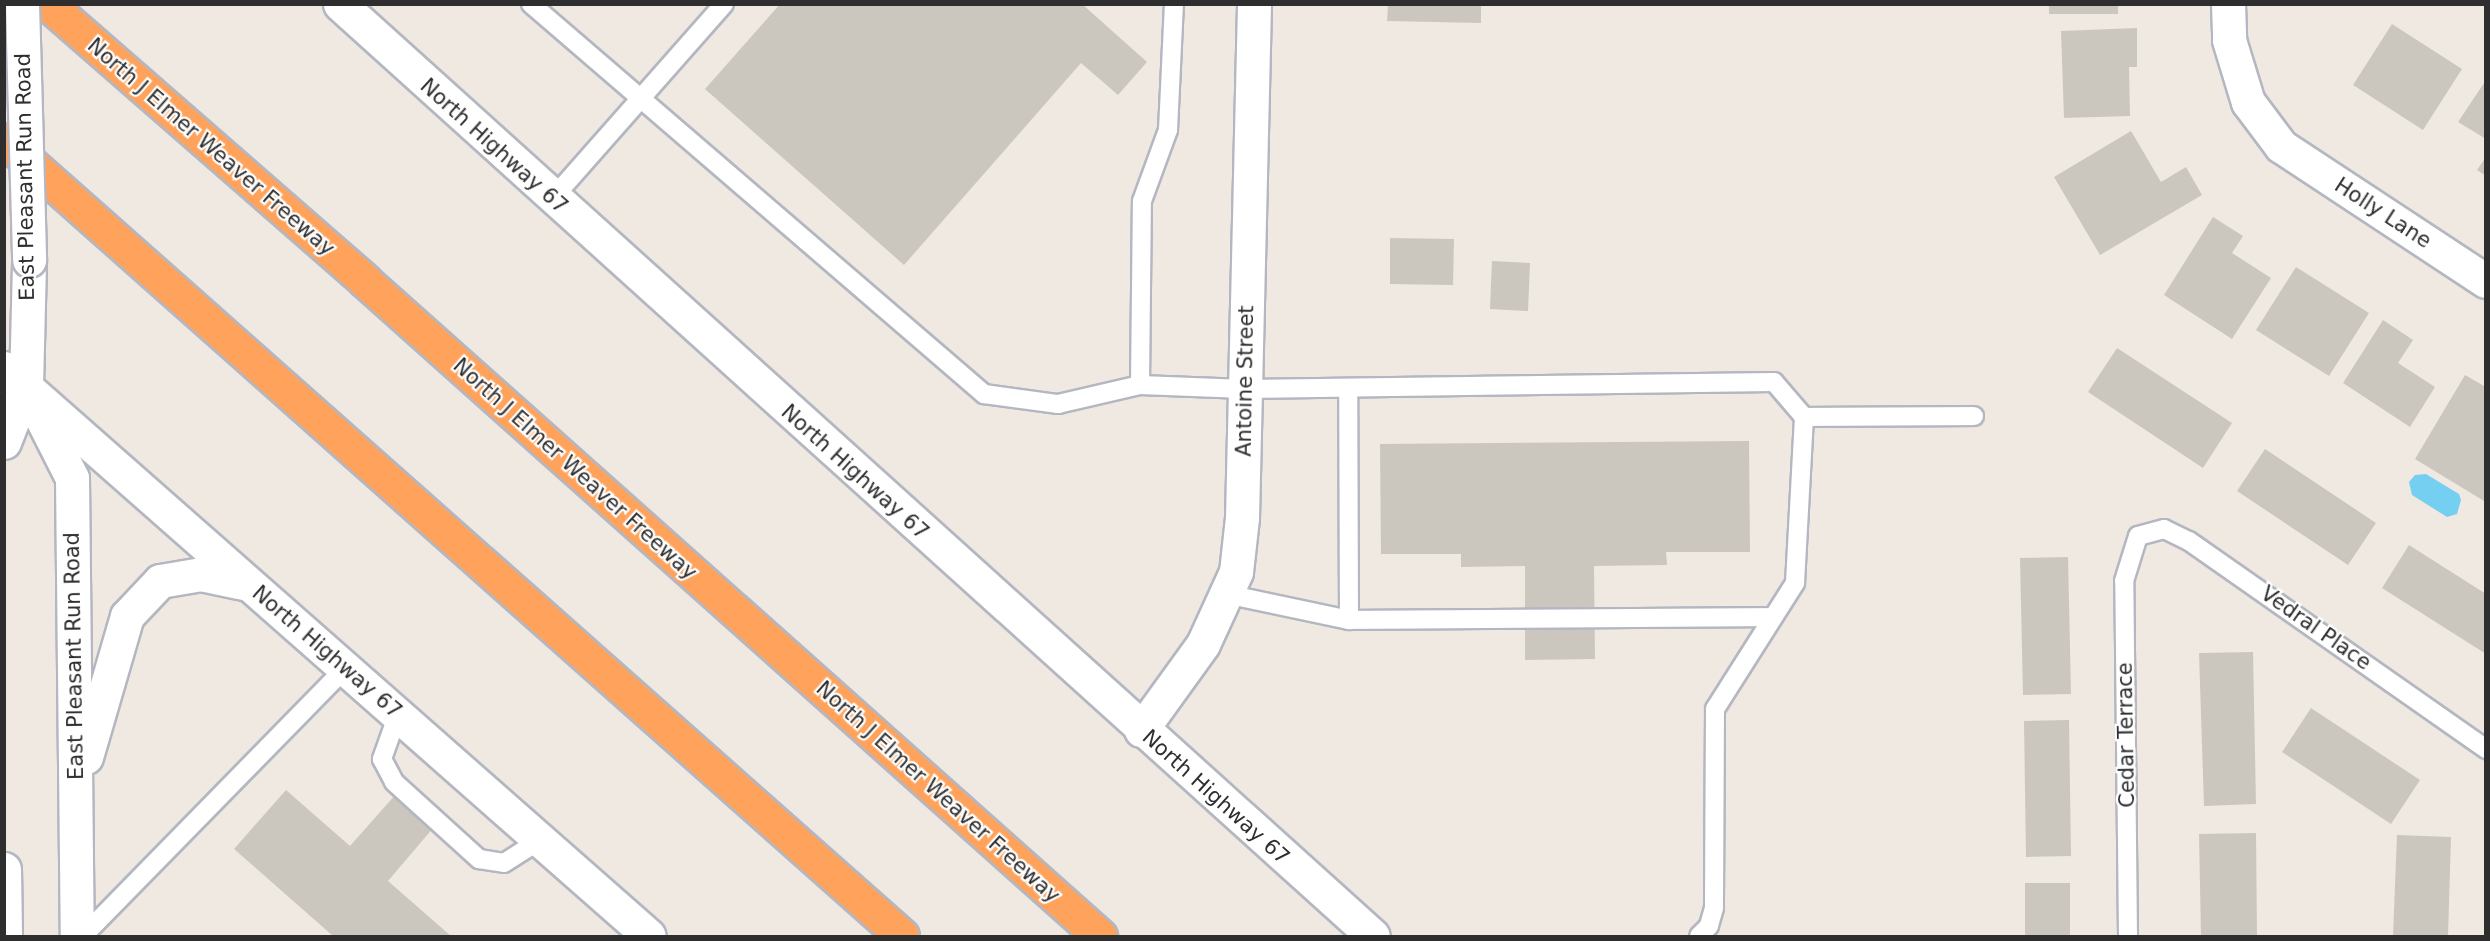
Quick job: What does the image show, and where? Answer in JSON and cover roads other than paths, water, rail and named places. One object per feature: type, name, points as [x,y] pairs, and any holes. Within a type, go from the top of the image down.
[{"type":"highway","name":"North J Elmer Weaver Freeway","points":[[48,4],[365,281],[1100,936]]},
{"type":"highway","points":[[4,140],[902,936]]},
{"type":"main road","name":"East Pleasant Run Road","points":[[4,441],[15,377],[29,260],[21,4]]},
{"type":"main road","name":"North Highway 67","points":[[340,4],[552,199],[1140,730],[1373,936]]},
{"type":"main road","name":"Antoine Street","points":[[1140,730],[1203,644],[1236,572],[1242,518],[1254,4]]},
{"type":"main road","name":"Holly Lane","points":[[2228,4],[2229,40],[2248,102],[2281,146],[2486,281]]},
{"type":"main road","name":"East Pleasant Run Road","points":[[15,377],[72,478],[77,936]]},
{"type":"main road","name":"North Highway 67","points":[[15,377],[649,936]]},
{"type":"main road","points":[[75,794],[127,616],[160,581],[201,574],[249,584]]},
{"type":"main road","points":[[4,869],[5,936]]},
{"type":"lane","points":[[531,4],[984,394],[1058,404],[1140,385],[1245,389],[1774,382],[1804,417],[1795,583],[1715,709],[1714,908],[1709,926],[1699,936]]},
{"type":"lane","points":[[552,199],[724,4]]},
{"type":"lane","points":[[1140,385],[1142,201],[1168,130],[1174,4]]},
{"type":"lane","points":[[1348,388],[1349,620]]},
{"type":"lane","points":[[1804,417],[1974,416]]},
{"type":"lane","name":"Vedral Place","points":[[2138,536],[2164,529],[2189,541],[2486,749]]},
{"type":"lane","name":"Cedar Terrace","points":[[2128,936],[2124,581],[2138,536]]},
{"type":"lane","points":[[1226,594],[1349,620],[1773,617]]},
{"type":"lane","points":[[83,936],[345,668]]},
{"type":"lane","points":[[398,714],[382,759],[394,782],[478,859],[504,863],[540,840]]},
{"type":"water","points":[[2426,474],[2459,494],[2461,500],[2457,514],[2447,517],[2412,495],[2409,482],[2415,475]]}]
